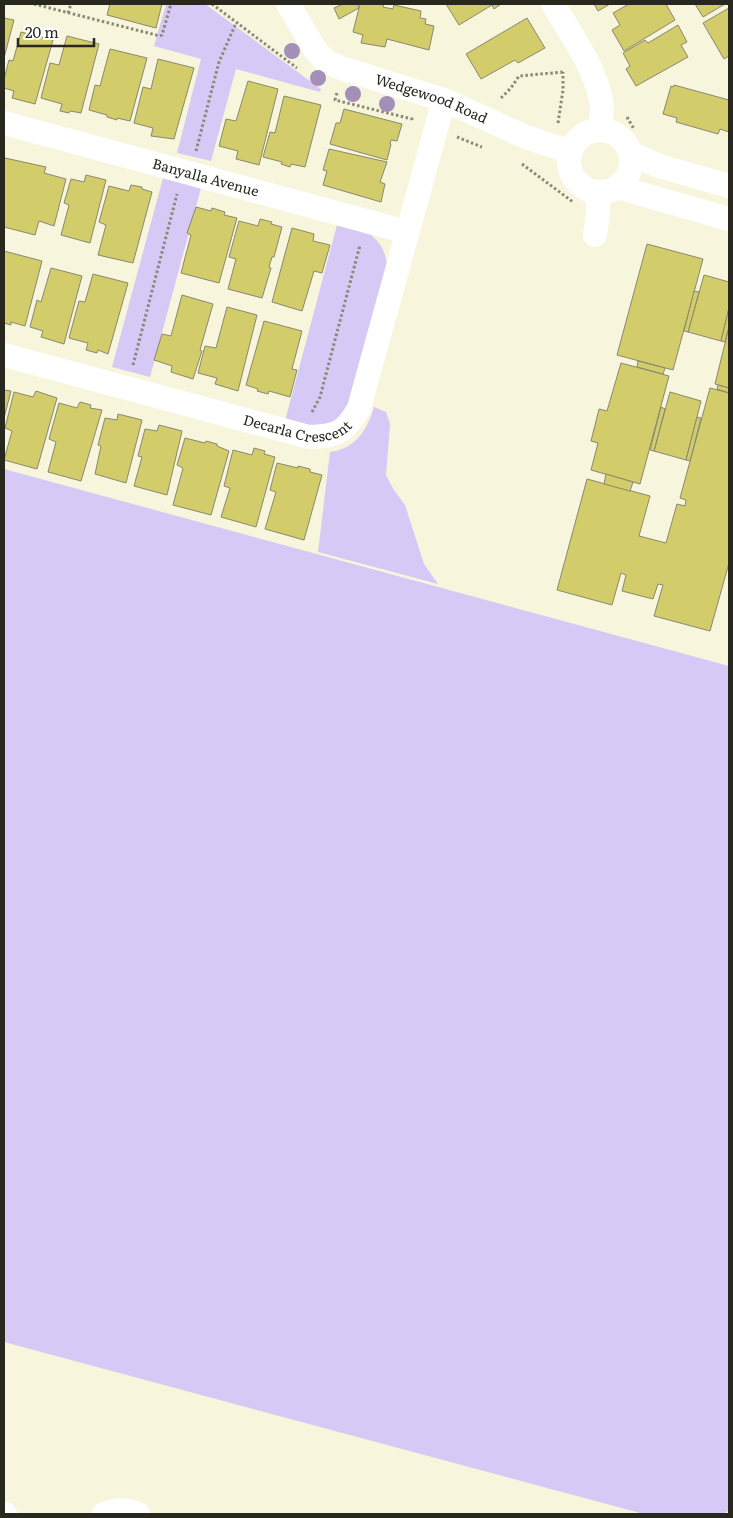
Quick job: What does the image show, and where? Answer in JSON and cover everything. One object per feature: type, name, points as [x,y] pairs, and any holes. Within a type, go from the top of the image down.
[{"type":"street","name":"Wedgewood Road","points":[[270,4],[304,32]]},
{"type":"street","name":"Wedgewood Road","points":[[288,4],[314,48],[325,61],[344,69],[444,100],[526,137],[571,152]]},
{"type":"street","points":[[553,4],[585,58],[597,85],[602,107],[601,130]]},
{"type":"street","name":"Decarla Crescent","points":[[4,354],[309,437],[331,436],[350,425],[359,408],[444,100]]},
{"type":"street","name":"Banyalla Avenue","points":[[4,123],[407,232]]},
{"type":"street","points":[[633,142],[626,144],[620,136],[611,132],[591,131],[575,143],[571,152],[569,161],[574,178],[588,190],[598,194],[729,219]]},
{"type":"street","points":[[633,142],[659,166],[729,186]]},
{"type":"street","points":[[598,194],[624,181],[629,172],[633,142]]},
{"type":"street","points":[[595,235],[598,194]]},
{"type":"street","points":[[104,1514],[110,1511],[121,1510],[132,1511],[138,1514]]},
{"type":"path","points":[[34,4],[160,36],[162,35],[171,4]]},
{"type":"path","points":[[68,13],[70,4]]},
{"type":"path","points":[[212,4],[301,71]]},
{"type":"path","points":[[196,152],[220,62],[236,23]]},
{"type":"path","points":[[557,128],[565,66]]},
{"type":"path","points":[[498,100],[512,88],[519,76],[563,72]]},
{"type":"path","points":[[330,89],[338,92],[335,100],[412,119],[415,125]]},
{"type":"path","points":[[624,113],[633,142]]},
{"type":"path","points":[[454,136],[491,150]]},
{"type":"path","points":[[518,161],[571,202],[598,194]]},
{"type":"path","points":[[132,366],[178,192]]},
{"type":"path","points":[[308,417],[314,410],[320,397],[361,242]]},
{"type":"shaded area","points":[[166,4],[205,4],[321,89],[320,92],[236,69],[211,161],[177,153],[201,59],[154,46]]},
{"type":"shaded area","points":[[163,178],[201,188],[150,377],[112,367]]},
{"type":"shaded area","points":[[337,225],[371,235],[382,248],[387,264],[347,413],[344,418],[320,428],[285,421]]},
{"type":"shaded area","points":[[374,407],[386,412],[390,424],[386,475],[405,505],[424,564],[438,584],[318,552],[330,452],[346,447],[359,437],[368,424]]},
{"type":"shaded area","points":[[4,469],[729,666],[729,1510],[724,1514],[644,1514],[4,1342]]},
{"type":"building","points":[[110,4],[162,4],[156,28],[107,15]]},
{"type":"building","points":[[343,4],[357,4],[359,8],[339,19],[334,8]]},
{"type":"building","points":[[360,4],[384,4],[383,7],[393,9],[394,5],[421,11],[420,18],[426,19],[425,24],[434,26],[429,50],[387,39],[385,47],[361,43],[363,35],[353,32]]},
{"type":"building","points":[[446,4],[501,4],[494,9],[492,5],[459,25]]},
{"type":"building","points":[[594,4],[610,4],[598,11]]},
{"type":"building","points":[[629,4],[666,4],[675,20],[624,51],[612,30],[620,25],[613,13]]},
{"type":"building","points":[[695,4],[725,4],[703,17]]},
{"type":"building","points":[[729,8],[729,56],[724,59],[703,23]]},
{"type":"building","points":[[4,18],[14,20],[4,58]]},
{"type":"building","points":[[527,18],[545,48],[518,63],[515,60],[481,79],[466,54]]},
{"type":"building","points":[[678,25],[687,42],[681,45],[688,57],[636,86],[626,69],[630,66],[623,53],[645,40],[648,43]]},
{"type":"building","points":[[21,32],[53,40],[35,104],[12,98],[14,91],[4,88],[4,79],[9,60],[13,61]]},
{"type":"building","points":[[67,36],[99,44],[81,113],[60,111],[62,104],[41,98],[50,63],[59,65]]},
{"type":"building","points":[[110,49],[147,58],[130,121],[117,118],[117,120],[89,110],[95,85],[100,86]]},
{"type":"building","points":[[158,59],[194,68],[174,139],[151,136],[153,128],[134,123],[143,87],[151,89]]},
{"type":"building","points":[[248,81],[278,89],[259,165],[236,159],[238,151],[219,146],[226,119],[236,121]]},
{"type":"building","points":[[674,85],[729,100],[729,132],[720,129],[718,134],[676,122],[677,118],[663,114],[671,86],[673,87]]},
{"type":"building","points":[[284,96],[321,105],[305,167],[291,164],[290,167],[281,164],[282,162],[263,157],[270,132],[275,133]]},
{"type":"building","points":[[344,109],[402,124],[397,141],[391,140],[387,160],[330,144],[336,123],[340,123]]},
{"type":"building","points":[[329,149],[387,162],[380,182],[385,184],[381,202],[323,185],[327,171],[323,170]]},
{"type":"building","points":[[5,158],[46,167],[44,173],[66,179],[54,226],[39,221],[35,235],[4,227]]},
{"type":"building","points":[[86,175],[106,180],[90,243],[61,235],[69,205],[64,203],[71,179],[84,182]]},
{"type":"building","points":[[131,185],[142,187],[142,189],[152,192],[133,263],[98,255],[106,225],[99,222],[109,186],[129,191]]},
{"type":"building","points":[[196,207],[211,211],[212,208],[225,212],[224,215],[237,218],[219,283],[181,273],[191,235],[187,233]]},
{"type":"building","points":[[260,219],[282,227],[274,257],[272,257],[269,267],[271,268],[262,298],[228,289],[236,259],[229,257],[239,221],[258,226]]},
{"type":"building","points":[[292,228],[314,234],[313,241],[330,245],[322,273],[314,271],[302,311],[272,302]]},
{"type":"building","points":[[647,244],[703,259],[673,370],[617,355]]},
{"type":"building","points":[[4,251],[42,261],[25,326],[11,322],[11,325],[4,323]]},
{"type":"building","points":[[51,268],[82,276],[64,344],[41,337],[43,331],[30,327],[37,300],[41,302]]},
{"type":"building","points":[[93,274],[128,283],[108,354],[98,350],[97,353],[86,350],[88,343],[69,338],[79,301],[85,302]]},
{"type":"building","points":[[704,275],[729,282],[729,308],[721,341],[688,332]]},
{"type":"building","points":[[694,291],[699,292],[688,332],[684,331]]},
{"type":"building","points":[[182,295],[213,304],[193,379],[171,372],[172,366],[154,360],[162,334],[171,336]]},
{"type":"building","points":[[227,307],[257,315],[238,391],[215,384],[217,378],[198,373],[205,346],[216,348]]},
{"type":"building","points":[[729,308],[729,327],[725,342],[721,341]]},
{"type":"building","points":[[264,321],[302,331],[292,369],[297,370],[290,397],[269,391],[268,394],[257,391],[258,389],[246,385]]},
{"type":"building","points":[[729,327],[729,388],[715,384]]},
{"type":"building","points":[[638,361],[665,368],[663,374],[637,367]]},
{"type":"building","points":[[621,363],[669,376],[640,484],[591,470],[598,443],[591,441],[599,409],[607,411]]},
{"type":"building","points":[[718,385],[729,388],[729,393],[717,389]]},
{"type":"building","points":[[710,388],[729,393],[729,563],[710,631],[654,616],[663,585],[658,584],[653,599],[622,591],[626,575],[621,573],[612,605],[557,590],[587,479],[650,496],[639,536],[666,543],[677,504],[685,506],[686,500],[680,498]]},
{"type":"building","points":[[4,390],[11,391],[4,418]]},
{"type":"building","points":[[36,391],[57,398],[37,469],[4,460],[12,431],[5,428],[14,392],[33,397]]},
{"type":"building","points":[[670,392],[701,401],[686,460],[654,451]]},
{"type":"building","points":[[80,402],[91,405],[90,408],[102,410],[81,481],[48,472],[56,442],[49,439],[59,403],[77,408]]},
{"type":"building","points":[[661,407],[665,409],[654,451],[650,450]]},
{"type":"building","points":[[118,414],[142,420],[126,483],[95,474],[101,446],[98,445],[105,418],[117,420]]},
{"type":"building","points":[[697,417],[701,418],[690,461],[686,460]]},
{"type":"building","points":[[159,425],[182,431],[167,495],[134,486],[142,457],[138,456],[145,429],[157,431]]},
{"type":"building","points":[[185,438],[217,444],[217,446],[229,451],[211,515],[173,505],[183,468],[177,465]]},
{"type":"building","points":[[254,448],[265,451],[264,454],[275,457],[256,527],[221,517],[230,488],[224,486],[233,450],[252,455]]},
{"type":"building","points":[[277,463],[310,469],[310,472],[322,475],[304,540],[265,529],[276,492],[270,490]]},
{"type":"building","points":[[606,474],[633,482],[630,491],[604,484]]}]
